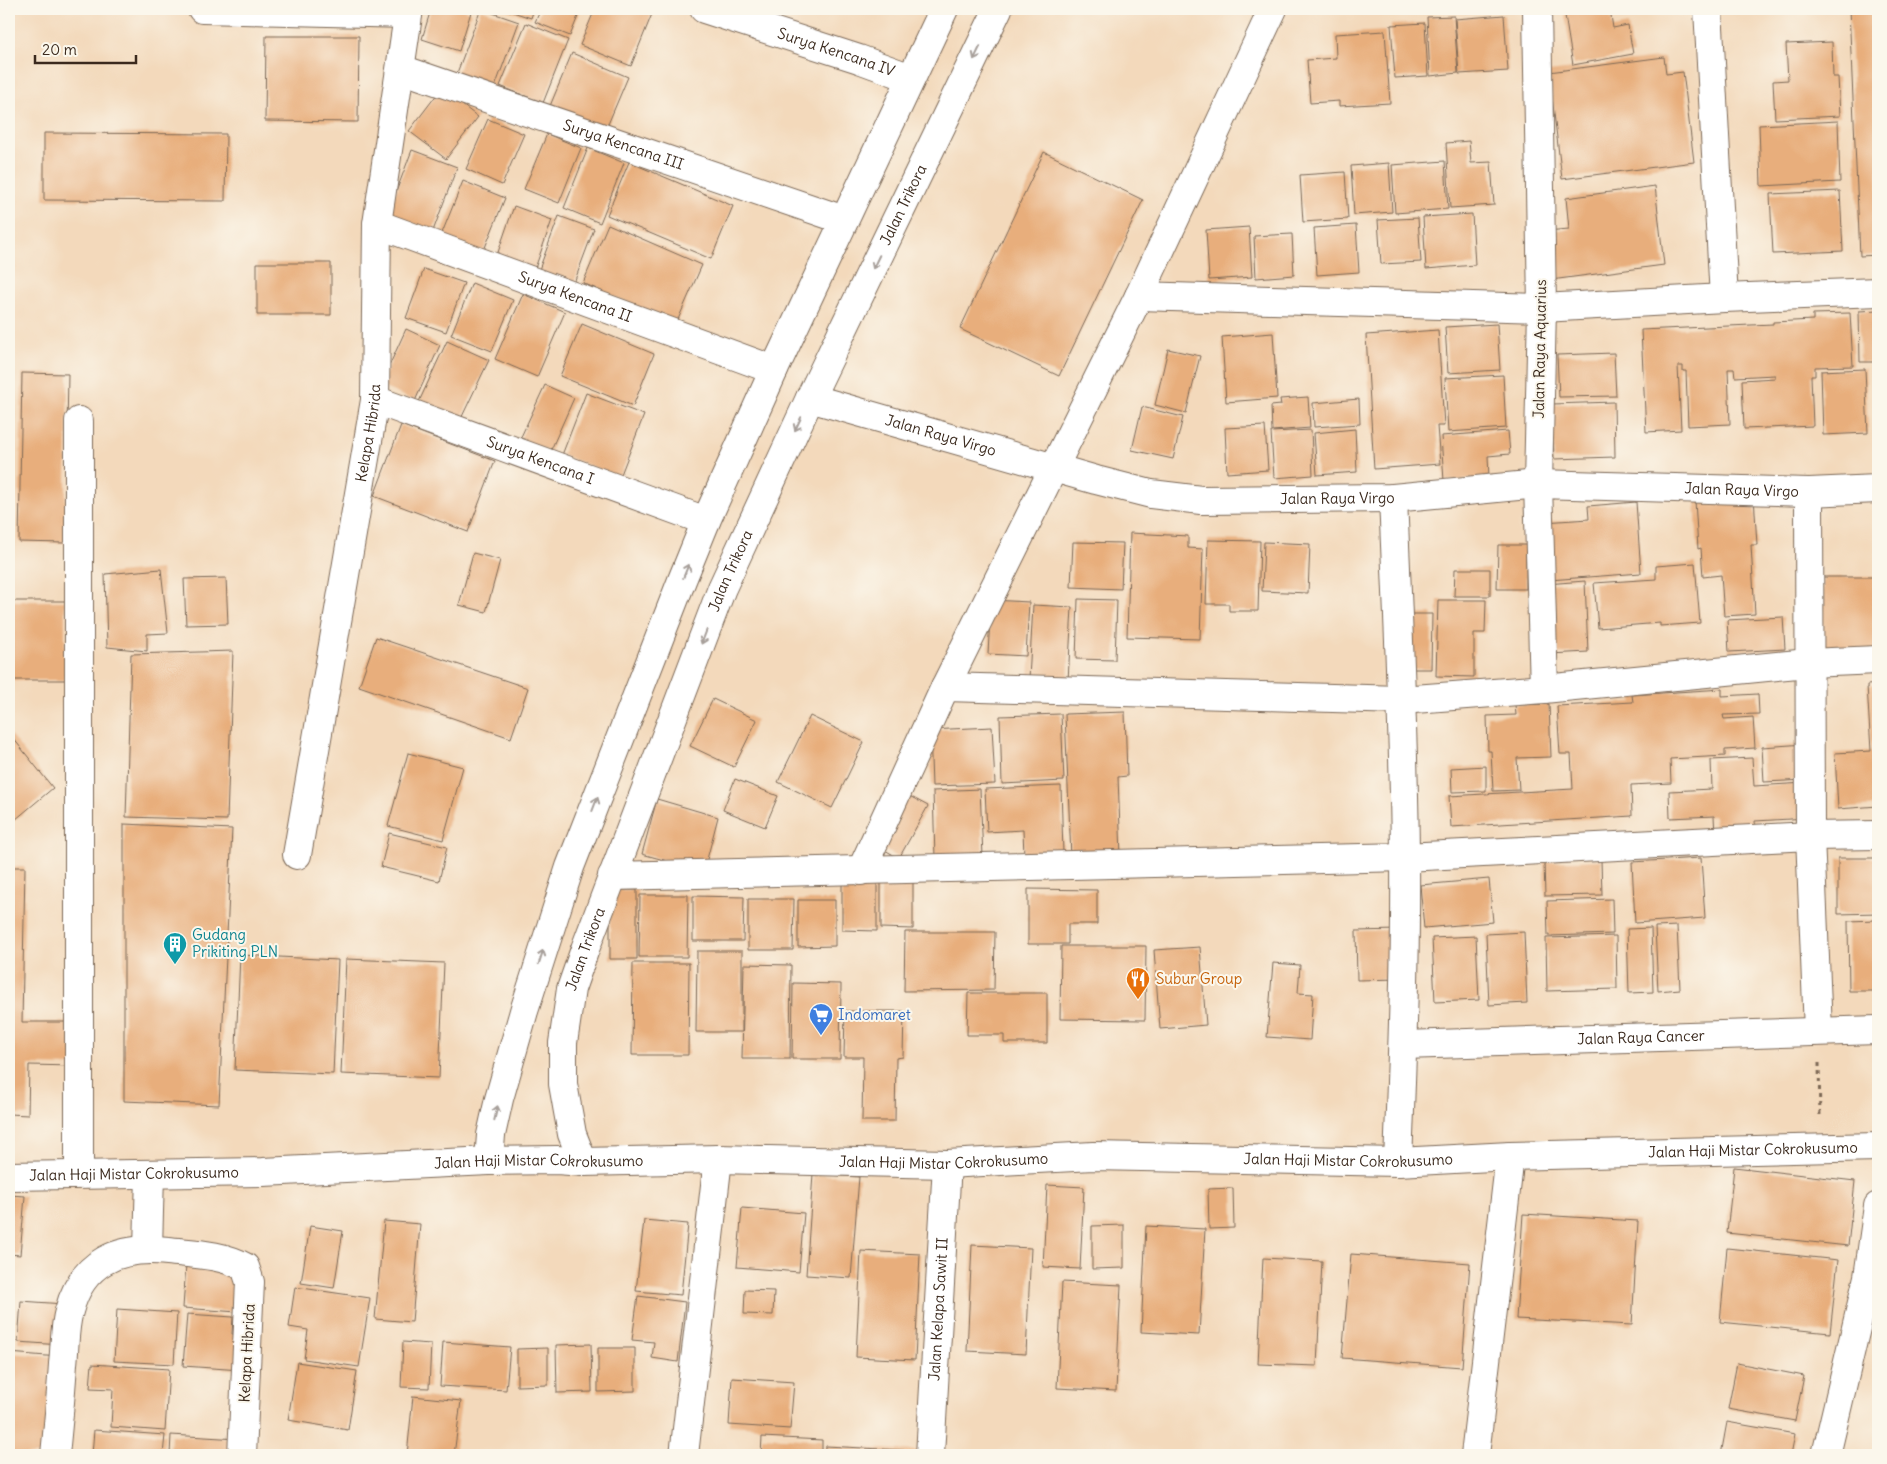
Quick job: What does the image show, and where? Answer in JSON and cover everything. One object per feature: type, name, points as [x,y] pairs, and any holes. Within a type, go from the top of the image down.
[{"type":"street","points":[[202,9],[409,11]]},
{"type":"street","name":"Surya Kencana IV","points":[[704,9],[911,78]]},
{"type":"street","points":[[489,1161],[499,1100],[524,1011],[570,867],[706,521],[774,370],[944,9]]},
{"type":"street","name":"Jalan Trikora","points":[[584,1162],[572,1134],[563,1084],[563,1043],[570,989],[722,588],[810,398],[998,9]]},
{"type":"street","points":[[861,871],[945,687],[1139,296],[1273,9]]},
{"type":"street","name":"Jalan Raya Aquarius","points":[[1537,9],[1542,308],[1538,484],[1544,689]]},
{"type":"street","points":[[1708,9],[1724,298]]},
{"type":"street","name":"Kelapa Hibrida","points":[[297,855],[375,400],[377,224],[409,11]]},
{"type":"street","name":"Surya Kencana III","points":[[401,69],[844,220]]},
{"type":"street","name":"Surya Kencana II","points":[[377,224],[774,370]]},
{"type":"street","points":[[1139,296],[1542,308],[1878,292]]},
{"type":"street","name":"Jalan Raya Virgo","points":[[810,398],[1151,494],[1201,500],[1393,498],[1538,484],[1809,492],[1878,489]]},
{"type":"street","name":"Surya Kencana I","points":[[375,400],[706,521]]},
{"type":"street","points":[[79,421],[79,1174]]},
{"type":"street","points":[[1809,492],[1810,836],[1818,1031]]},
{"type":"street","points":[[1393,498],[1405,857],[1403,1045],[1398,1162]]},
{"type":"street","points":[[945,687],[1401,700],[1544,689],[1808,663],[1878,660]]},
{"type":"street","points":[[612,876],[1405,857],[1878,834]]},
{"type":"street","name":"Jalan Raya Cancer","points":[[1403,1045],[1878,1030]]},
{"type":"street","name":"Jalan Haji Mistar Cokrokusumo","points":[[9,1176],[263,1172],[489,1161],[557,1160],[584,1162],[718,1158],[947,1164],[1093,1156],[1398,1162],[1510,1156],[1878,1147]]},
{"type":"street","points":[[1475,1455],[1510,1156]]},
{"type":"street","points":[[684,1455],[718,1158]]},
{"type":"street","name":"Jalan Kelapa Sawit II","points":[[930,1455],[947,1164]]},
{"type":"street","points":[[55,1455],[68,1312],[78,1285],[93,1268],[117,1255],[148,1249],[150,1174]]},
{"type":"street","points":[[1826,1455],[1868,1277],[1878,1206]]},
{"type":"street","name":"Kelapa Hibrida","points":[[148,1249],[212,1255],[232,1260],[245,1267],[250,1282],[242,1455]]},
{"type":"path","points":[[1818,1031],[1821,1149]]},
{"type":"building","points":[[431,9],[462,9],[471,12],[459,51],[422,39]]},
{"type":"building","points":[[481,9],[519,22],[495,87],[457,73]]},
{"type":"building","points":[[504,9],[534,9],[531,18]]},
{"type":"building","points":[[541,9],[581,9],[570,36],[535,22]]},
{"type":"building","points":[[595,9],[654,9],[631,66],[580,45]]},
{"type":"building","points":[[1564,9],[1610,9],[1613,28],[1628,25],[1633,54],[1573,65]]},
{"type":"building","points":[[1849,9],[1878,9],[1878,255],[1860,256]]},
{"type":"building","points":[[1504,15],[1508,71],[1459,74],[1455,19]]},
{"type":"building","points":[[1454,16],[1458,73],[1430,76],[1427,17]]},
{"type":"building","points":[[526,23],[568,40],[543,103],[500,86]]},
{"type":"building","points":[[1425,23],[1428,76],[1395,78],[1391,25]]},
{"type":"building","points":[[1385,31],[1390,103],[1339,106],[1339,101],[1310,103],[1307,60],[1336,58],[1335,34]]},
{"type":"building","points":[[266,36],[359,36],[358,122],[265,121]]},
{"type":"building","points":[[1832,42],[1833,77],[1838,77],[1840,116],[1775,119],[1773,81],[1788,80],[1786,44]]},
{"type":"building","points":[[572,53],[628,77],[606,129],[550,106]]},
{"type":"building","points":[[1664,57],[1666,74],[1683,72],[1694,162],[1562,179],[1549,72]]},
{"type":"building","points":[[441,89],[478,117],[446,159],[409,131]]},
{"type":"building","points":[[488,119],[524,134],[502,185],[466,169]]},
{"type":"building","points":[[1838,121],[1840,182],[1761,186],[1759,125]]},
{"type":"building","points":[[44,133],[226,134],[225,201],[44,200]]},
{"type":"building","points":[[547,134],[581,148],[559,203],[524,189]]},
{"type":"building","points":[[1469,141],[1471,163],[1491,162],[1494,205],[1450,208],[1446,143]]},
{"type":"building","points":[[588,148],[624,163],[600,223],[564,208]]},
{"type":"building","points":[[412,150],[457,167],[433,231],[388,213]]},
{"type":"building","points":[[1044,152],[1143,200],[1059,376],[960,329]]},
{"type":"building","points":[[1445,161],[1448,209],[1395,213],[1392,165]]},
{"type":"building","points":[[629,162],[733,206],[711,259],[607,215]]},
{"type":"building","points":[[1389,163],[1392,212],[1354,215],[1351,166]]},
{"type":"building","points":[[1345,172],[1348,219],[1303,222],[1300,175]]},
{"type":"building","points":[[463,181],[505,198],[482,255],[440,238]]},
{"type":"building","points":[[1655,186],[1664,265],[1551,280],[1546,231],[1569,229],[1566,198]]},
{"type":"building","points":[[1840,191],[1843,251],[1773,254],[1770,194]]},
{"type":"building","points":[[514,206],[552,220],[533,274],[495,261]]},
{"type":"building","points":[[1472,214],[1475,265],[1426,269],[1423,217]]},
{"type":"building","points":[[559,216],[594,229],[572,288],[537,275]]},
{"type":"building","points":[[1418,218],[1421,262],[1381,264],[1378,220]]},
{"type":"building","points":[[608,224],[702,265],[676,324],[583,283]]},
{"type":"building","points":[[1356,225],[1359,272],[1317,275],[1314,228]]},
{"type":"building","points":[[1249,227],[1252,277],[1209,280],[1206,230]]},
{"type":"building","points":[[1292,234],[1294,275],[1256,278],[1254,236]]},
{"type":"building","points":[[257,263],[331,263],[331,315],[257,315]]},
{"type":"building","points":[[424,269],[464,283],[446,332],[406,318]]},
{"type":"building","points":[[472,283],[513,300],[492,351],[451,335]]},
{"type":"building","points":[[523,294],[565,312],[537,377],[495,359]]},
{"type":"building","points":[[1878,310],[1878,362],[1860,362],[1859,311]]},
{"type":"building","points":[[1850,313],[1853,366],[1815,367],[1815,376],[1811,376],[1813,426],[1744,429],[1742,380],[1775,378],[1775,375],[1735,377],[1734,369],[1728,369],[1730,424],[1688,426],[1686,371],[1683,371],[1683,366],[1678,366],[1681,430],[1646,432],[1641,330],[1773,324],[1773,322],[1813,320],[1813,314]]},
{"type":"building","points":[[582,324],[654,354],[633,406],[560,376]]},
{"type":"building","points":[[1497,324],[1500,370],[1448,373],[1445,327]]},
{"type":"building","points":[[406,329],[440,345],[415,401],[380,386]]},
{"type":"building","points":[[1438,330],[1444,426],[1437,426],[1440,464],[1374,469],[1366,335]]},
{"type":"building","points":[[1273,333],[1277,398],[1226,402],[1222,337]]},
{"type":"building","points":[[447,341],[489,360],[458,425],[417,406]]},
{"type":"building","points":[[1168,349],[1200,356],[1186,413],[1155,405]]},
{"type":"building","points":[[1614,353],[1616,396],[1559,397],[1557,355]]},
{"type":"building","points":[[1865,369],[1868,433],[1823,435],[1821,371]]},
{"type":"building","points":[[22,373],[68,374],[65,543],[19,542]]},
{"type":"building","points":[[1503,375],[1506,428],[1448,432],[1445,378]]},
{"type":"building","points":[[545,385],[574,398],[550,452],[520,439]]},
{"type":"building","points":[[586,393],[644,415],[620,477],[562,455]]},
{"type":"building","points":[[1308,397],[1310,428],[1272,431],[1271,406],[1281,405],[1280,399]]},
{"type":"building","points":[[1359,399],[1360,424],[1314,427],[1313,403]]},
{"type":"building","points":[[1614,402],[1615,457],[1554,459],[1552,404]]},
{"type":"building","points":[[1142,407],[1183,417],[1173,459],[1132,450]]},
{"type":"building","points":[[401,425],[495,461],[468,532],[374,496]]},
{"type":"building","points":[[1265,426],[1268,470],[1227,473],[1225,428]]},
{"type":"building","points":[[1355,429],[1357,472],[1317,475],[1314,433]]},
{"type":"building","points":[[1311,430],[1313,475],[1274,478],[1271,432]]},
{"type":"building","points":[[1508,431],[1510,454],[1488,456],[1489,478],[1444,481],[1441,436]]},
{"type":"building","points":[[1754,496],[1757,545],[1751,545],[1755,614],[1724,616],[1721,575],[1703,577],[1701,548],[1698,549],[1695,500]]},
{"type":"building","points":[[1636,502],[1641,573],[1549,580],[1544,522],[1589,519],[1588,506]]},
{"type":"building","points":[[1130,533],[1188,536],[1188,548],[1203,549],[1200,639],[1127,637]]},
{"type":"building","points":[[1208,540],[1260,541],[1258,611],[1229,611],[1229,604],[1206,604]]},
{"type":"building","points":[[1073,542],[1123,543],[1121,589],[1071,587]]},
{"type":"building","points":[[1264,542],[1310,544],[1308,593],[1262,591]]},
{"type":"building","points":[[1498,545],[1526,545],[1526,589],[1497,589]]},
{"type":"building","points":[[473,553],[500,560],[486,612],[459,605]]},
{"type":"building","points":[[1695,563],[1700,623],[1660,626],[1660,623],[1598,628],[1594,583],[1656,579],[1656,566]]},
{"type":"building","points":[[161,569],[168,633],[147,634],[147,651],[107,647],[105,574]]},
{"type":"building","points":[[1455,569],[1490,569],[1490,596],[1454,596]]},
{"type":"building","points":[[1823,577],[1878,577],[1878,654],[1822,654]]},
{"type":"building","points":[[226,578],[228,624],[186,625],[184,579]]},
{"type":"building","points":[[1585,581],[1588,652],[1550,654],[1546,584]]},
{"type":"building","points":[[1078,599],[1117,600],[1115,660],[1076,659]]},
{"type":"building","points":[[991,600],[1029,602],[1026,656],[988,654]]},
{"type":"building","points":[[1438,600],[1486,600],[1485,633],[1474,633],[1474,677],[1436,676]]},
{"type":"building","points":[[9,601],[65,601],[65,680],[9,680]]},
{"type":"building","points":[[1033,605],[1072,607],[1068,681],[1029,679]]},
{"type":"building","points":[[1403,614],[1432,614],[1431,669],[1402,669]]},
{"type":"building","points":[[1783,617],[1785,649],[1729,652],[1727,620]]},
{"type":"building","points":[[376,637],[528,688],[511,738],[359,686]]},
{"type":"building","points":[[233,651],[227,820],[126,817],[131,654]]},
{"type":"building","points":[[1878,684],[1878,806],[1838,809],[1835,753],[1871,751],[1867,685]]},
{"type":"building","points":[[1722,689],[1722,696],[1758,694],[1759,714],[1723,715],[1724,719],[1753,717],[1755,748],[1725,750],[1725,756],[1670,759],[1671,783],[1631,785],[1632,816],[1451,827],[1449,796],[1573,789],[1571,754],[1560,754],[1557,706],[1633,702],[1632,695]]},
{"type":"building","points":[[713,699],[757,720],[734,767],[690,746]]},
{"type":"building","points":[[1549,704],[1551,757],[1517,758],[1519,790],[1493,791],[1491,751],[1488,751],[1487,716],[1516,715],[1515,705]]},
{"type":"building","points":[[1125,712],[1127,776],[1118,777],[1121,856],[1071,858],[1065,714]]},
{"type":"building","points":[[1061,714],[1064,781],[1002,784],[1000,716]]},
{"type":"building","points":[[810,716],[864,742],[832,808],[778,782]]},
{"type":"building","points":[[992,727],[995,784],[932,786],[930,730]]},
{"type":"building","points":[[9,733],[53,788],[9,825]]},
{"type":"building","points":[[1805,744],[1807,780],[1764,782],[1762,747]]},
{"type":"building","points":[[408,753],[463,767],[443,840],[388,826]]},
{"type":"building","points":[[1752,758],[1754,786],[1805,783],[1808,818],[1755,821],[1756,834],[1715,836],[1714,816],[1670,818],[1669,791],[1712,789],[1711,760]]},
{"type":"building","points":[[1486,766],[1486,791],[1452,792],[1451,768]]},
{"type":"building","points":[[735,779],[778,796],[765,827],[723,810]]},
{"type":"building","points":[[1061,786],[1063,854],[1024,856],[1023,830],[987,832],[985,789]]},
{"type":"building","points":[[980,789],[983,856],[935,858],[933,791]]},
{"type":"building","points":[[902,792],[928,806],[899,858],[874,844]]},
{"type":"building","points":[[657,799],[718,817],[704,871],[642,854]]},
{"type":"building","name":"Gudang Prikiting PLN","points":[[124,824],[232,829],[219,1105],[124,1101]]},
{"type":"building","points":[[389,833],[447,847],[439,881],[381,867]]},
{"type":"building","points":[[1701,858],[1705,918],[1635,923],[1632,862]]},
{"type":"building","points":[[1838,858],[1878,858],[1878,913],[1838,914]]},
{"type":"building","points":[[1601,860],[1602,895],[1545,896],[1544,862]]},
{"type":"building","points":[[9,867],[25,867],[22,1022],[74,1022],[73,1066],[29,1065],[28,1115],[9,1114]]},
{"type":"building","points":[[1489,879],[1493,922],[1424,928],[1420,885]]},
{"type":"building","points":[[842,882],[877,882],[877,931],[842,930]]},
{"type":"building","points":[[881,882],[913,882],[913,929],[881,928]]},
{"type":"building","points":[[1028,889],[1097,890],[1097,924],[1068,924],[1068,944],[1028,944]]},
{"type":"building","points":[[610,890],[637,890],[637,959],[610,959]]},
{"type":"building","points":[[640,895],[688,895],[687,957],[639,957]]},
{"type":"building","points":[[693,896],[744,897],[743,941],[693,941]]},
{"type":"building","points":[[748,899],[794,899],[793,950],[748,950]]},
{"type":"building","points":[[1612,899],[1613,934],[1548,936],[1547,901]]},
{"type":"building","points":[[798,900],[835,900],[835,946],[798,947]]},
{"type":"building","points":[[1876,920],[1876,935],[1878,935],[1878,991],[1849,991],[1848,921]]},
{"type":"building","points":[[1677,926],[1680,989],[1658,991],[1655,927]]},
{"type":"building","points":[[1651,928],[1653,992],[1629,993],[1627,929]]},
{"type":"building","points":[[1398,930],[1399,979],[1357,980],[1356,931]]},
{"type":"building","points":[[905,932],[995,932],[994,990],[904,991]]},
{"type":"building","points":[[1524,932],[1527,1003],[1489,1005],[1486,934]]},
{"type":"building","points":[[1476,936],[1479,1000],[1435,1002],[1432,938]]},
{"type":"building","points":[[1616,936],[1617,989],[1547,991],[1546,938]]},
{"type":"building","points":[[1061,946],[1146,946],[1145,1020],[1060,1019]]},
{"type":"building","points":[[1200,947],[1206,1025],[1160,1029],[1154,950]]},
{"type":"building","points":[[697,951],[742,951],[742,1032],[696,1032]]},
{"type":"building","points":[[240,955],[338,960],[333,1074],[235,1070]]},
{"type":"building","points":[[346,959],[444,963],[439,1078],[341,1074]]},
{"type":"building","points":[[633,963],[689,963],[688,1055],[632,1055]]},
{"type":"building","points":[[1273,963],[1300,965],[1298,993],[1313,994],[1310,1040],[1267,1037]]},
{"type":"building","points":[[744,964],[791,965],[790,1059],[742,1059]]},
{"type":"building","points":[[793,983],[841,984],[840,1059],[792,1059]]},
{"type":"building","points":[[968,993],[1047,993],[1047,1043],[1004,1043],[1004,1035],[967,1035]]},
{"type":"building","points":[[845,1011],[904,1011],[903,1057],[896,1058],[895,1121],[862,1121],[863,1057],[844,1057]]},
{"type":"building","points":[[1734,1167],[1855,1181],[1848,1246],[1727,1233]]},
{"type":"building","points":[[813,1174],[859,1177],[851,1278],[806,1275]]},
{"type":"building","points":[[1047,1185],[1084,1187],[1080,1269],[1043,1267]]},
{"type":"building","points":[[1233,1188],[1234,1228],[1209,1229],[1208,1189]]},
{"type":"building","points":[[9,1195],[25,1196],[20,1255],[9,1254]]},
{"type":"building","points":[[742,1208],[804,1213],[799,1272],[737,1267]]},
{"type":"building","points":[[1523,1214],[1638,1221],[1632,1325],[1516,1319]]},
{"type":"building","points":[[644,1220],[688,1224],[681,1295],[636,1291]]},
{"type":"building","points":[[384,1221],[420,1224],[412,1322],[375,1319]]},
{"type":"building","points":[[1124,1225],[1124,1268],[1092,1269],[1092,1226]]},
{"type":"building","points":[[310,1226],[343,1231],[334,1288],[301,1283]]},
{"type":"building","points":[[1146,1226],[1205,1229],[1199,1335],[1141,1332]]},
{"type":"building","points":[[972,1245],[1031,1248],[1026,1354],[967,1351]]},
{"type":"building","points":[[1727,1248],[1838,1260],[1830,1333],[1720,1322]]},
{"type":"building","points":[[861,1251],[920,1254],[915,1360],[856,1357]]},
{"type":"building","points":[[1351,1254],[1470,1263],[1462,1367],[1342,1358]]},
{"type":"building","points":[[1263,1258],[1322,1261],[1317,1366],[1258,1364]]},
{"type":"building","points":[[186,1264],[240,1268],[237,1312],[183,1308]]},
{"type":"building","points":[[1062,1282],[1121,1285],[1116,1391],[1057,1388]]},
{"type":"building","points":[[295,1287],[370,1298],[359,1367],[304,1359],[308,1330],[289,1327]]},
{"type":"building","points":[[745,1290],[774,1291],[773,1315],[744,1314]]},
{"type":"building","points":[[638,1296],[685,1302],[678,1362],[652,1358],[654,1342],[632,1340]]},
{"type":"building","points":[[21,1301],[64,1304],[61,1345],[18,1342]]},
{"type":"building","points":[[117,1309],[177,1313],[174,1364],[114,1361]]},
{"type":"building","points":[[187,1314],[233,1317],[232,1334],[243,1335],[241,1370],[183,1366]]},
{"type":"building","points":[[403,1342],[431,1344],[429,1388],[401,1387]]},
{"type":"building","points":[[443,1342],[510,1347],[506,1390],[440,1386]]},
{"type":"building","points":[[591,1344],[592,1392],[557,1393],[556,1345]]},
{"type":"building","points":[[548,1348],[548,1385],[517,1386],[517,1349]]},
{"type":"building","points":[[598,1348],[635,1348],[635,1391],[598,1392]]},
{"type":"building","points":[[9,1353],[59,1357],[52,1455],[9,1455]]},
{"type":"building","points":[[297,1362],[357,1371],[348,1430],[288,1420]]},
{"type":"building","points":[[1737,1363],[1804,1376],[1795,1421],[1728,1409]]},
{"type":"building","points":[[92,1364],[169,1369],[165,1431],[111,1427],[113,1389],[90,1388]]},
{"type":"building","points":[[732,1378],[794,1382],[790,1429],[729,1425]]},
{"type":"building","points":[[413,1396],[461,1401],[454,1455],[407,1455]]},
{"type":"building","points":[[1727,1422],[1795,1434],[1791,1455],[1721,1455]]},
{"type":"building","points":[[94,1430],[165,1435],[163,1455],[92,1455]]},
{"type":"building","points":[[171,1435],[238,1439],[237,1455],[170,1455]]},
{"type":"building","points":[[762,1437],[822,1440],[822,1455],[761,1455]]},
{"type":"building","points":[[826,1446],[918,1451],[918,1455],[825,1455]]},
{"type":"place","name":"Gudang Prikiting PLN","points":[[175,965]]},
{"type":"place","name":"Subur Group","points":[[1138,1000]]},
{"type":"place","name":"Indomaret","points":[[821,1036]]}]
